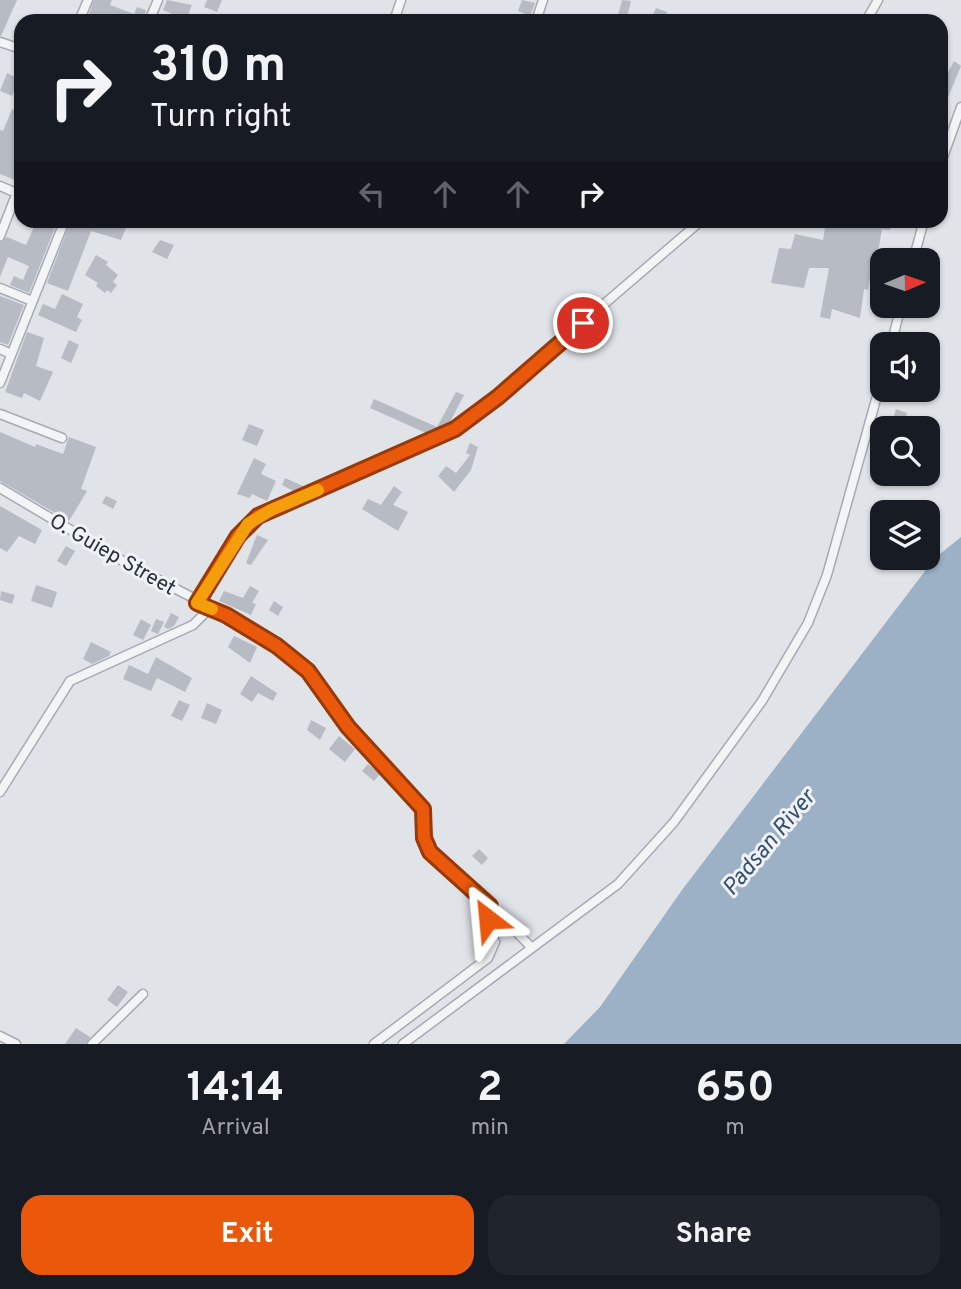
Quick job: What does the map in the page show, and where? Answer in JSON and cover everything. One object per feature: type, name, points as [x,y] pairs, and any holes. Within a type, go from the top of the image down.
[{"type":"street","points":[[948,143],[961,107]]},
{"type":"street","points":[[0,236],[14,206]]},
{"type":"street","points":[[0,383],[62,228]]},
{"type":"street","points":[[197,603],[238,536],[258,516],[469,420],[693,228]]},
{"type":"street","points":[[917,248],[922,228]]},
{"type":"street","points":[[0,288],[33,301]]},
{"type":"street","points":[[0,349],[11,354]]},
{"type":"street","points":[[403,1044],[596,903],[640,863],[762,701],[808,623],[827,575],[875,402]]},
{"type":"street","points":[[0,414],[62,438]]},
{"type":"street","name":"O. Guiep Street","points":[[0,488],[197,603],[277,646],[308,671],[348,727],[423,809],[424,838],[430,852],[490,906],[531,948]]},
{"type":"street","points":[[0,792],[71,681],[193,625],[210,608]]},
{"type":"street","points":[[374,1044],[488,958],[495,942],[488,919],[490,906]]},
{"type":"street","points":[[92,1044],[143,994]]},
{"type":"street","points":[[0,1036],[16,1044]]},
{"type":"water","name":"Padsan River","points":[[961,537],[961,1044],[564,1044],[600,1007],[682,890],[926,570],[940,570],[940,554]]},
{"type":"building","points":[[0,0],[17,0],[1,36],[0,36]]},
{"type":"building","points":[[94,0],[112,0],[110,5],[134,14],[89,14]]},
{"type":"building","points":[[167,0],[192,5],[188,14],[172,14],[163,10]]},
{"type":"building","points":[[207,0],[222,0],[217,12],[204,7]]},
{"type":"building","points":[[522,0],[535,3],[531,14],[518,11]]},
{"type":"building","points":[[622,0],[631,1],[628,14],[618,14]]},
{"type":"building","points":[[137,7],[146,10],[145,14],[134,14]]},
{"type":"building","points":[[656,8],[667,12],[666,14],[653,14]]},
{"type":"building","points":[[954,61],[961,66],[948,97],[948,72]]},
{"type":"building","points":[[7,73],[14,76],[12,96],[0,91]]},
{"type":"building","points":[[12,109],[14,110],[14,180],[0,174],[0,130],[3,131]]},
{"type":"building","points":[[33,228],[55,228],[29,293],[10,285],[14,276],[23,280],[29,266],[8,257],[0,277],[0,242],[7,237],[26,245]]},
{"type":"building","points":[[68,228],[126,228],[121,240],[91,231],[68,291],[47,283]]},
{"type":"building","points":[[825,228],[890,228],[882,229],[879,248],[870,248],[870,277],[868,290],[864,289],[860,318],[832,309],[830,319],[820,317],[829,268],[809,268],[804,288],[771,283],[779,248],[791,249],[795,234],[823,240]]},
{"type":"building","points":[[160,240],[174,245],[167,259],[152,252]]},
{"type":"building","points":[[96,255],[108,262],[106,265],[118,275],[113,282],[117,285],[111,293],[107,290],[105,293],[96,286],[98,283],[85,275]]},
{"type":"building","points":[[62,294],[83,304],[77,317],[82,320],[76,332],[38,315],[43,304],[55,309]]},
{"type":"building","points":[[0,296],[24,305],[8,345],[0,342]]},
{"type":"building","points":[[27,332],[44,338],[36,366],[53,372],[40,401],[24,393],[22,398],[5,392]]},
{"type":"building","points":[[69,340],[79,345],[71,363],[61,358]]},
{"type":"building","points":[[456,392],[464,395],[450,422],[426,433],[370,408],[374,399],[437,427]]},
{"type":"building","points":[[896,409],[907,413],[906,416],[894,416]]},
{"type":"building","points":[[249,424],[264,430],[257,446],[242,440]]},
{"type":"building","points":[[0,432],[35,447],[36,444],[63,454],[69,437],[96,447],[81,489],[87,491],[69,521],[0,481]]},
{"type":"building","points":[[470,443],[478,447],[471,470],[454,492],[438,476],[446,466],[456,473],[470,455],[466,453]]},
{"type":"building","points":[[254,458],[266,464],[261,474],[276,481],[267,501],[252,494],[250,498],[237,494]]},
{"type":"building","points":[[285,478],[305,487],[295,492],[282,485]]},
{"type":"building","points":[[394,486],[402,492],[393,505],[408,512],[398,531],[362,509],[368,499],[381,505]]},
{"type":"building","points":[[106,496],[117,501],[113,509],[102,503]]},
{"type":"building","points":[[0,506],[42,530],[35,544],[19,536],[7,552],[0,548]]},
{"type":"building","points":[[257,535],[268,540],[251,565],[246,563]]},
{"type":"building","points":[[66,546],[75,551],[66,566],[57,561]]},
{"type":"building","points":[[36,585],[57,592],[52,608],[31,601]]},
{"type":"building","points":[[250,586],[259,591],[252,603],[256,604],[251,615],[219,601],[224,591],[243,598]]},
{"type":"building","points":[[1,591],[15,595],[12,604],[0,600]]},
{"type":"building","points":[[274,601],[283,607],[278,616],[269,610]]},
{"type":"building","points":[[171,613],[179,617],[174,626],[168,629],[164,627]]},
{"type":"building","points":[[141,619],[151,625],[143,640],[133,635]]},
{"type":"building","points":[[156,619],[164,622],[158,634],[151,631]]},
{"type":"building","points":[[234,636],[257,647],[250,663],[228,647]]},
{"type":"building","points":[[91,642],[111,652],[109,656],[92,664],[83,659]]},
{"type":"building","points":[[156,657],[192,678],[185,692],[157,678],[151,691],[123,679],[129,665],[148,674]]},
{"type":"building","points":[[251,676],[277,693],[273,701],[258,693],[252,702],[240,694]]},
{"type":"building","points":[[179,700],[190,705],[182,721],[171,716]]},
{"type":"building","points":[[207,703],[222,710],[216,724],[201,718]]},
{"type":"building","points":[[311,720],[326,728],[320,740],[307,730]]},
{"type":"building","points":[[339,736],[355,749],[345,762],[329,749]]},
{"type":"building","points":[[368,764],[380,774],[374,781],[362,771]]},
{"type":"building","points":[[479,849],[488,858],[482,865],[472,856]]},
{"type":"building","points":[[118,985],[128,992],[117,1007],[107,1000]]},
{"type":"building","points":[[76,1028],[90,1037],[86,1044],[65,1044]]},
{"type":"slow traffic","points":[[212,609],[197,603],[248,524],[258,516],[318,490]]},
{"type":"route","points":[[488,919],[490,906],[430,852],[424,838],[423,809],[348,727],[308,671],[277,646],[226,615],[197,603],[238,536],[258,516],[455,429],[498,397],[583,323]]}]
